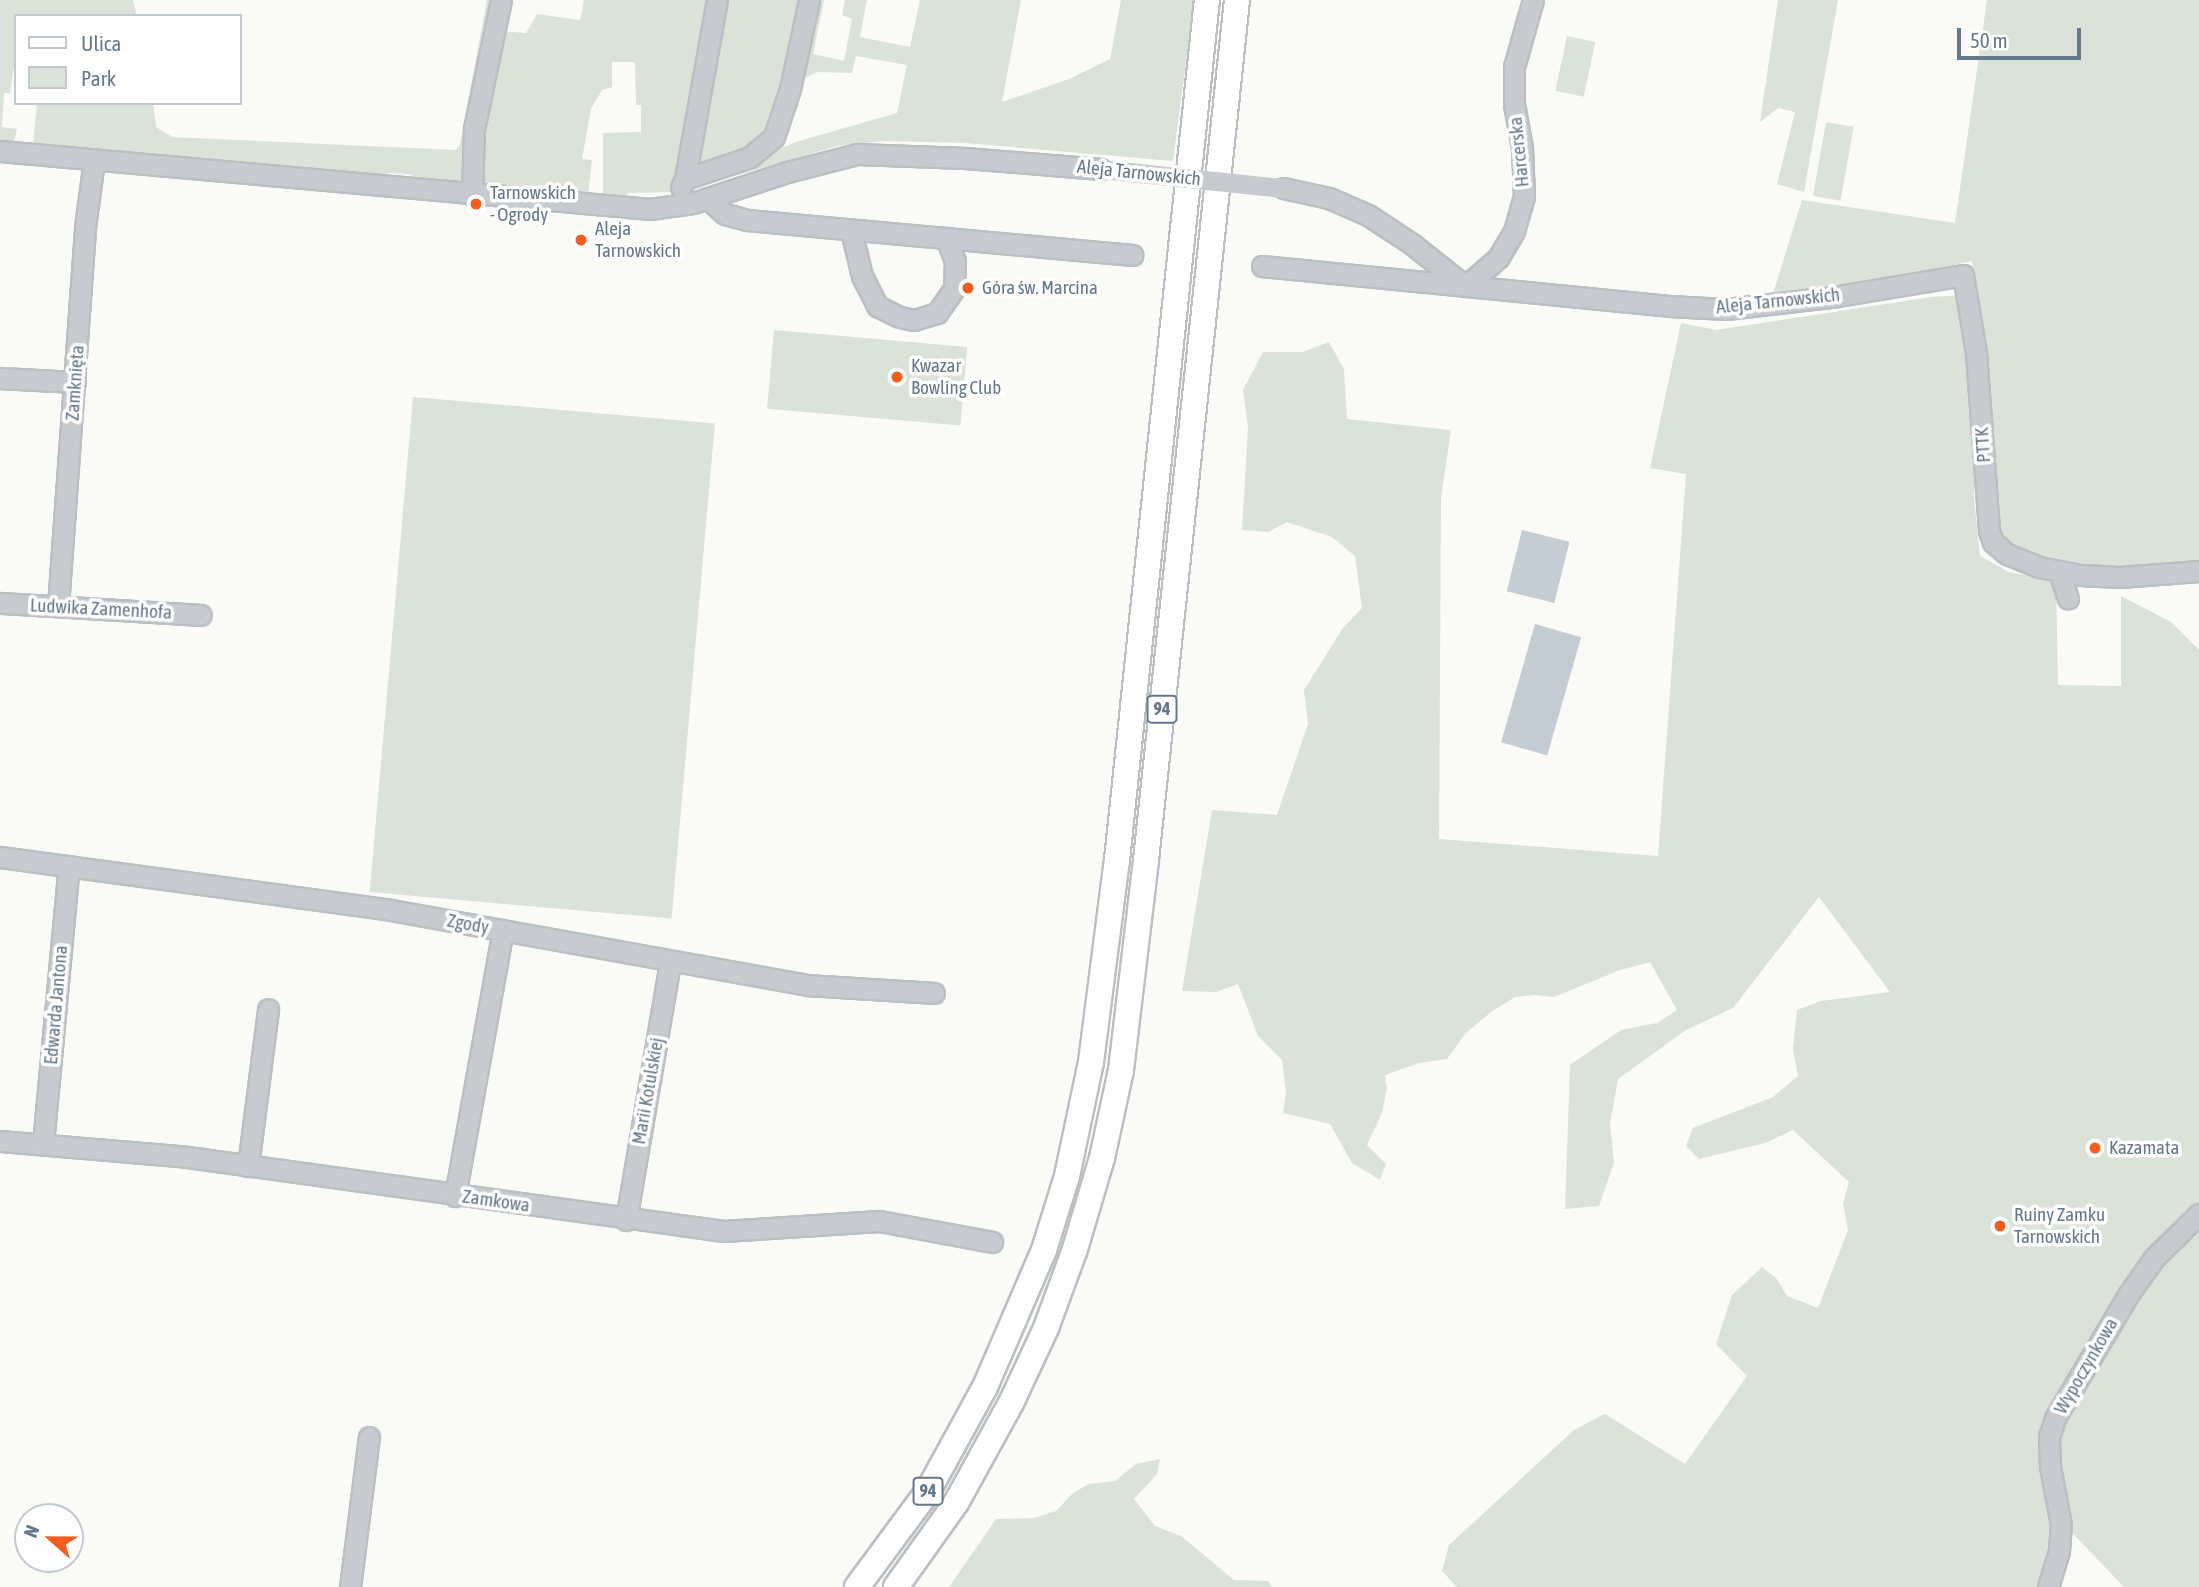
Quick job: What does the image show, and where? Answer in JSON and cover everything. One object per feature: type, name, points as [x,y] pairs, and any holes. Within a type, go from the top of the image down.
[{"type":"main road","name":"94","points":[[857,1587],[928,1491],[985,1387],[1039,1262],[1067,1176],[1091,1062],[1117,860],[1208,0]]},
{"type":"main road","name":"94","points":[[895,1587],[956,1503],[1012,1401],[1050,1317],[1075,1249],[1102,1158],[1121,1070],[1146,860],[1237,0]]},
{"type":"street","points":[[472,195],[474,129],[501,0]]},
{"type":"street","points":[[675,204],[685,179],[717,0]]},
{"type":"street","points":[[685,179],[750,157],[774,137],[790,89],[809,0]]},
{"type":"street","name":"Harcerska","points":[[1466,286],[1498,258],[1514,231],[1524,196],[1522,148],[1514,104],[1514,67],[1533,0]]},
{"type":"street","name":"Aleja Tarnowskich","points":[[0,151],[650,209],[706,198],[857,154],[965,158],[1101,169],[1283,188],[1329,198],[1368,215],[1412,244],[1466,286]]},
{"type":"street","name":"Zamknięta","points":[[58,606],[85,227],[94,160]]},
{"type":"street","points":[[706,198],[725,214],[747,220],[1132,255]]},
{"type":"street","points":[[851,230],[862,276],[877,306],[900,317],[914,320],[937,313],[954,289],[955,261],[946,238]]},
{"type":"street","name":"Aleja Tarnowskich","points":[[1262,266],[1726,309],[1832,297],[1963,275]]},
{"type":"street","name":"PTTK","points":[[1963,275],[1976,353],[1989,531],[1993,542],[2007,554],[2039,567],[2059,571],[2119,577],[2199,571]]},
{"type":"street","points":[[0,378],[75,382]]},
{"type":"street","points":[[2059,571],[2068,599]]},
{"type":"street","name":"Ludwika Zamenhofa","points":[[0,603],[201,615]]},
{"type":"street","name":"Zgody","points":[[0,857],[285,894],[648,954],[670,962],[808,985],[934,993]]},
{"type":"street","name":"Edwarda Jantona","points":[[43,1144],[69,866]]},
{"type":"street","points":[[455,1196],[503,930]]},
{"type":"street","name":"Marii Kotulskiej","points":[[626,1220],[670,962]]},
{"type":"street","points":[[248,1166],[268,1009]]},
{"type":"street","name":"Zamkowa","points":[[0,1141],[248,1166],[626,1220],[724,1231],[879,1221],[992,1242]]},
{"type":"street","name":"Wypoczynkowa","points":[[2048,1587],[2059,1551],[2061,1525],[2050,1466],[2049,1437],[2055,1418],[2148,1267],[2199,1214]]},
{"type":"street","points":[[350,1587],[369,1437]]},
{"type":"green space","points":[[0,0],[133,0],[136,14],[14,14],[14,66],[10,93],[4,93],[2,127],[17,129],[14,142],[0,141]]},
{"type":"green space","points":[[487,0],[494,0],[466,180],[462,183],[423,180],[409,174],[388,173],[378,177],[33,144],[37,105],[153,105],[156,127],[172,137],[456,150],[460,144]]},
{"type":"green space","points":[[584,0],[711,0],[672,192],[628,193],[625,199],[603,196],[603,133],[641,132],[641,105],[636,105],[635,62],[612,62],[612,87],[602,90],[591,109],[582,159],[592,160],[588,195],[484,185],[478,174],[478,147],[498,31],[526,33],[537,14],[580,20]]},
{"type":"green space","points":[[721,0],[804,0],[781,107],[758,145],[698,166],[694,162]]},
{"type":"green space","points":[[816,0],[824,0],[813,54],[844,61],[852,19],[842,15],[845,0],[867,0],[860,37],[910,47],[920,0],[1021,0],[1002,102],[1069,79],[1110,59],[1121,0],[1194,0],[1173,161],[965,143],[883,141],[837,146],[685,190],[690,183],[799,141],[897,113],[907,65],[856,56],[852,73],[818,72],[800,80]]},
{"type":"green space","points":[[1778,0],[1838,0],[1804,192],[1777,184],[1795,112],[1778,108],[1760,122]]},
{"type":"green space","points":[[1987,0],[2199,0],[2199,566],[2108,567],[2044,562],[2005,540],[1993,500],[1987,380],[1972,261],[1918,273],[1773,294],[1802,200],[1955,223]]},
{"type":"green space","points":[[1567,36],[1595,42],[1584,97],[1555,91]]},
{"type":"green space","points":[[1826,122],[1854,127],[1841,201],[1813,196]]},
{"type":"green space","points":[[1961,295],[1975,441],[1974,499],[1980,556],[2009,572],[2056,581],[2058,685],[2121,686],[2121,596],[2171,622],[2199,650],[2199,1587],[2124,1587],[2059,1519],[2050,1587],[1457,1587],[1442,1571],[1449,1545],[1574,1430],[1605,1414],[1685,1464],[1747,1376],[1716,1344],[1732,1295],[1762,1267],[1776,1278],[1787,1296],[1818,1308],[1848,1230],[1843,1203],[1849,1182],[1793,1130],[1765,1143],[1699,1159],[1686,1146],[1693,1128],[1773,1097],[1798,1076],[1793,1049],[1797,1010],[1821,1001],[1890,992],[1819,897],[1733,1008],[1686,1030],[1618,1079],[1610,1124],[1614,1163],[1599,1206],[1565,1209],[1570,1065],[1621,1030],[1657,1023],[1677,1010],[1650,962],[1620,970],[1554,997],[1515,997],[1491,1012],[1465,1034],[1447,1059],[1419,1063],[1385,1075],[1387,1089],[1382,1113],[1367,1145],[1386,1164],[1380,1180],[1352,1163],[1330,1124],[1283,1113],[1286,1092],[1282,1060],[1258,1036],[1238,984],[1216,992],[1182,991],[1212,810],[1277,815],[1308,724],[1304,690],[1343,628],[1362,608],[1355,556],[1332,537],[1287,522],[1268,532],[1242,530],[1248,427],[1243,390],[1263,352],[1302,352],[1329,342],[1344,369],[1347,419],[1451,430],[1441,498],[1439,839],[1658,856],[1686,474],[1650,468],[1681,323],[1716,330],[1931,297]]},
{"type":"green space","points":[[774,330],[967,347],[960,426],[767,409]]},
{"type":"green space","points":[[413,397],[715,423],[672,919],[370,892]]},
{"type":"green space","points":[[1160,1459],[1157,1474],[1134,1499],[1155,1526],[1181,1536],[1234,1580],[1269,1581],[1272,1587],[949,1587],[996,1519],[1034,1518],[1056,1511],[1073,1493],[1089,1484],[1115,1481],[1136,1464]]},
{"type":"shaded area","points":[[1522,530],[1570,542],[1554,603],[1507,591]]},
{"type":"shaded area","points":[[1535,624],[1581,637],[1547,755],[1501,742]]},
{"type":"place","name":"Tarnowskich - Ogrody","points":[[476,204]]},
{"type":"place","name":"Aleja Tarnowskich","points":[[581,240]]},
{"type":"place","name":"Góra św. Marcina","points":[[968,288]]},
{"type":"place","name":"Kwazar Bowling Club","points":[[897,377]]},
{"type":"place","name":"Kazamata","points":[[2095,1148]]},
{"type":"place","name":"Ruiny Zamku Tarnowskich","points":[[2000,1226]]}]
